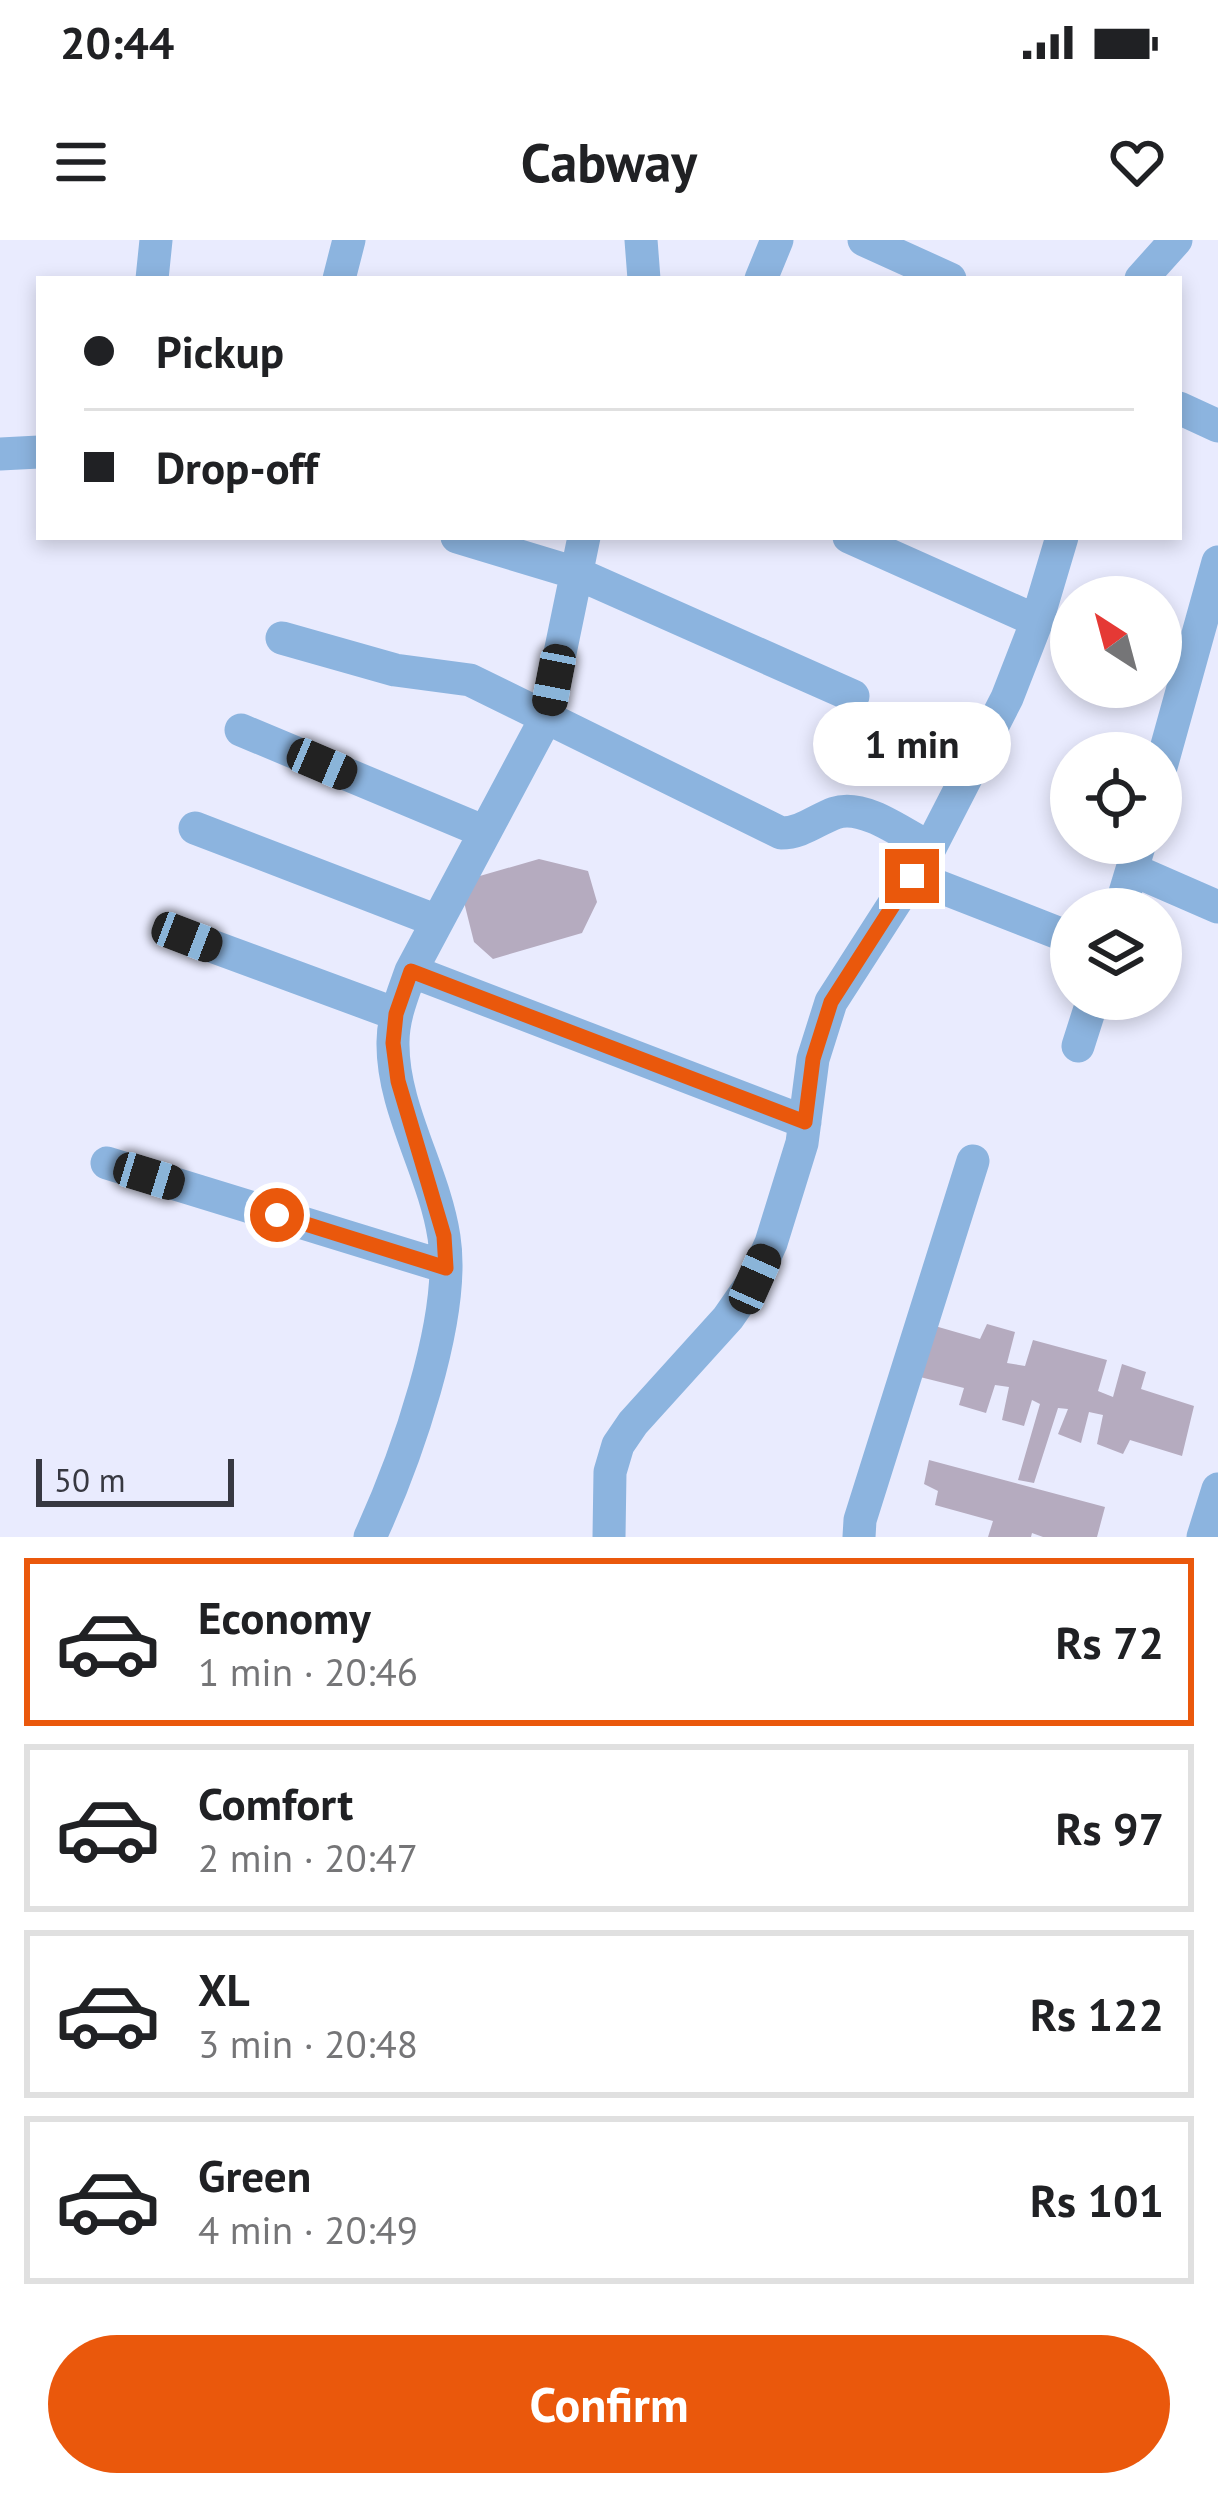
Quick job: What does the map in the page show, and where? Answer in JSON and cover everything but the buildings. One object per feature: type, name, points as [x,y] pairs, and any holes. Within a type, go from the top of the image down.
[{"type":"street","points":[[152,276],[156,240]]},
{"type":"street","points":[[340,276],[349,240]]},
{"type":"street","points":[[641,240],[644,276]]},
{"type":"street","points":[[761,276],[777,240]]},
{"type":"street","points":[[864,240],[943,276]]},
{"type":"street","points":[[1144,276],[1176,240]]},
{"type":"street","points":[[1182,409],[1218,426]]},
{"type":"street","points":[[0,454],[36,452]]},
{"type":"street","points":[[467,540],[576,573],[853,696]]},
{"type":"street","points":[[370,1537],[426,1381],[446,1268],[444,1236],[398,1081],[393,1043],[396,1014],[411,971],[547,716],[583,540]]},
{"type":"street","points":[[856,540],[1037,621]]},
{"type":"street","points":[[609,1537],[610,1472],[618,1445],[728,1318],[755,1279],[771,1243],[805,1122],[813,1059],[831,1002],[921,862],[1007,698],[1061,540]]},
{"type":"street","points":[[1171,732],[1217,570]]},
{"type":"street","points":[[282,638],[394,670],[470,680],[782,833],[855,810],[921,862],[1050,927]]},
{"type":"street","points":[[241,730],[484,832]]},
{"type":"street","points":[[195,828],[437,921]]},
{"type":"street","points":[[1149,864],[1218,907]]},
{"type":"street","points":[[187,937],[396,1014]]},
{"type":"street","points":[[411,971],[805,1122]]},
{"type":"street","points":[[1078,1046],[1086,1020]]},
{"type":"street","points":[[859,1537],[860,1520],[973,1161]]},
{"type":"street","points":[[107,1163],[446,1268]]},
{"type":"street","points":[[1203,1537],[1218,1489]]},
{"type":"route","points":[[277,1215],[446,1268],[444,1236],[398,1081],[393,1043],[396,1014],[411,971],[805,1122],[813,1059],[831,1002],[912,876]]}]
